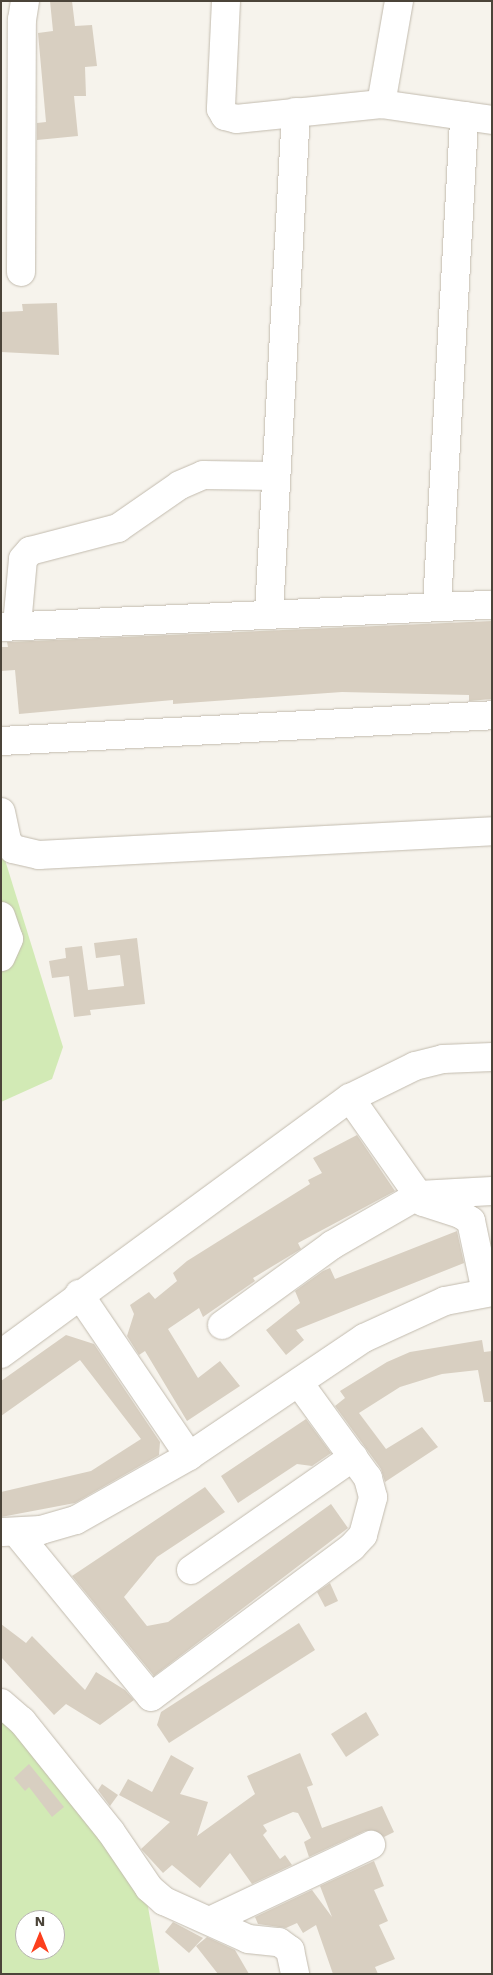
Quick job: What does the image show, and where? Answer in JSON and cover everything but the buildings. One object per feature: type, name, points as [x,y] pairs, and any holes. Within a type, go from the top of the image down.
[{"type":"street","points":[[21,272],[22,20],[25,1]]},
{"type":"street","points":[[226,1],[221,109],[225,116],[236,119],[381,104],[492,120]]},
{"type":"street","points":[[381,104],[399,1]]},
{"type":"street","points":[[269,613],[296,112]]},
{"type":"street","points":[[437,605],[464,116]]},
{"type":"street","points":[[276,476],[203,475],[180,485],[118,528],[30,551],[23,559],[9,626],[437,605],[492,605]]},
{"type":"street","points":[[1,741],[492,715]]},
{"type":"street","points":[[1,812],[7,841],[12,849],[38,855],[492,831]]},
{"type":"street","points":[[1,916],[9,939],[1,957]]},
{"type":"street","points":[[1,1354],[79,1294],[350,1098],[415,1066],[443,1059],[492,1057]]},
{"type":"street","points":[[9,1532],[41,1530],[76,1520],[189,1456],[364,1338],[410,1315],[445,1301],[489,1292],[471,1221],[460,1214],[437,1209],[419,1196],[350,1098]]},
{"type":"street","points":[[222,1324],[332,1245],[419,1196],[492,1191]]},
{"type":"street","points":[[79,1294],[189,1456]]},
{"type":"street","points":[[9,1532],[151,1697],[352,1548],[363,1535],[373,1497],[368,1478],[299,1383]]},
{"type":"street","points":[[191,1570],[353,1457]]},
{"type":"street","points":[[1,1703],[22,1721],[111,1832],[149,1888],[164,1901],[212,1920],[248,1939],[279,1942],[290,1950],[295,1974]]},
{"type":"street","points":[[212,1920],[371,1844]]},
{"type":"green space","points":[[1,847],[63,1047],[52,1079],[1,1102]]},
{"type":"green space","points":[[1,1705],[138,1851],[160,1974],[1,1974]]}]
